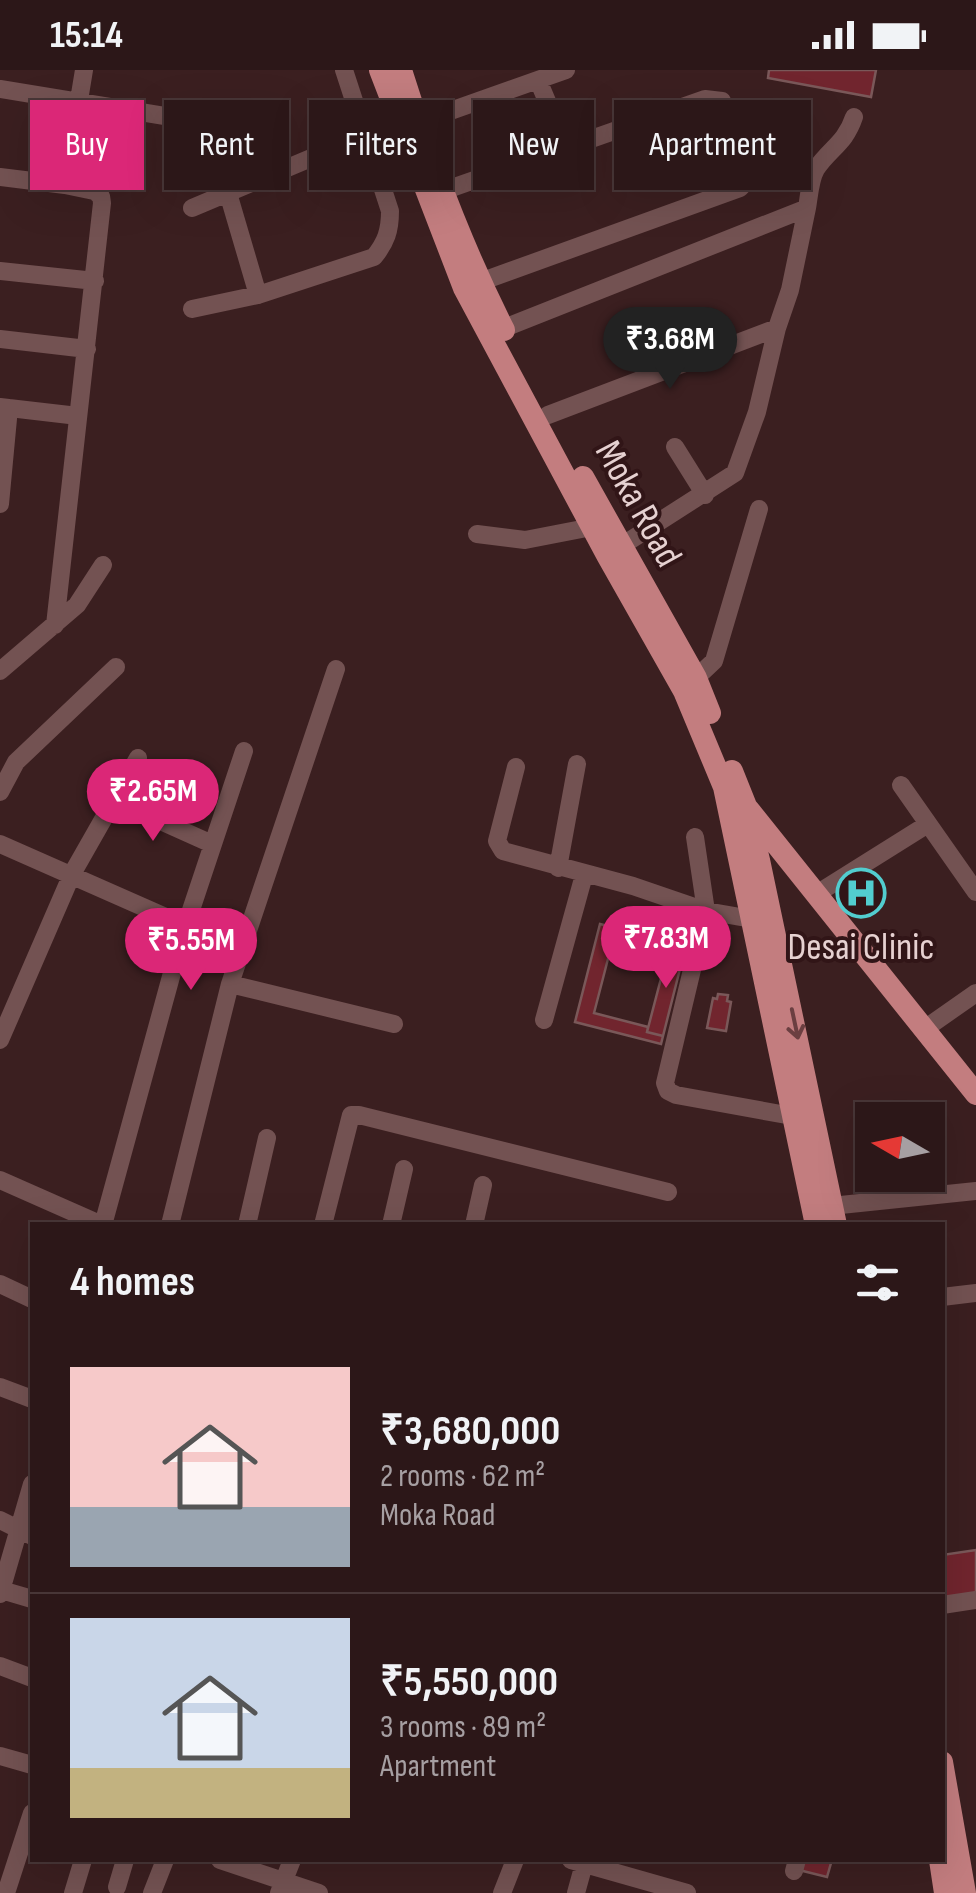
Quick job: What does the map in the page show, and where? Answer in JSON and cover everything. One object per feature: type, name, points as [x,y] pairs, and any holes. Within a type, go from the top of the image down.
[{"type":"main road","name":"Moka Road","points":[[380,70],[394,100]]},
{"type":"main road","name":"Moka Road","points":[[400,70],[403,100]]},
{"type":"main road","name":"Moka Road","points":[[429,190],[464,288],[548,415],[684,691],[750,863]]},
{"type":"main road","name":"Moka Road","points":[[443,191],[496,332],[592,527],[614,550],[696,678],[746,806]]},
{"type":"main road","points":[[724,787],[746,806],[818,893],[976,1094]]},
{"type":"main road","points":[[746,806],[752,919],[815,1222]]},
{"type":"main road","points":[[750,863],[834,1216]]},
{"type":"main road","points":[[945,1780],[963,1890]]},
{"type":"main road","points":[[942,1862],[963,1890]]},
{"type":"street","points":[[78,100],[84,70]]},
{"type":"street","points":[[344,70],[355,100]]},
{"type":"street","points":[[453,108],[566,70]]},
{"type":"street","points":[[538,80],[546,100]]},
{"type":"street","points":[[0,89],[72,100]]},
{"type":"street","points":[[480,282],[724,195],[746,183],[725,108],[714,98],[594,137]]},
{"type":"street","points":[[614,550],[735,473],[758,412],[776,328],[790,290],[815,170],[838,148],[854,117]]},
{"type":"street","points":[[192,208],[309,157]]},
{"type":"street","points":[[0,177],[30,181]]},
{"type":"street","points":[[443,191],[473,180]]},
{"type":"street","points":[[55,624],[95,281],[101,196],[88,190]]},
{"type":"street","points":[[192,309],[258,295],[374,257],[385,244],[390,229],[384,190]]},
{"type":"street","points":[[228,193],[258,295]]},
{"type":"street","points":[[496,332],[807,208]]},
{"type":"street","points":[[0,271],[95,281]]},
{"type":"street","points":[[548,415],[776,328]]},
{"type":"street","points":[[0,338],[87,348]]},
{"type":"street","points":[[0,504],[4,407],[78,416]]},
{"type":"street","points":[[675,447],[705,494]]},
{"type":"street","points":[[696,678],[714,661],[758,509]]},
{"type":"street","points":[[477,534],[525,540],[592,527]]},
{"type":"street","points":[[0,671],[88,592],[102,565]]},
{"type":"street","points":[[2,779],[116,667]]},
{"type":"street","points":[[171,1222],[230,984],[336,670]]},
{"type":"street","points":[[103,1222],[186,926],[244,751]]},
{"type":"street","points":[[0,1040],[72,874],[138,758]]},
{"type":"street","points":[[558,868],[577,764]]},
{"type":"street","points":[[516,767],[497,841],[504,851],[633,886],[706,911],[752,919]]},
{"type":"street","points":[[901,784],[973,880]]},
{"type":"street","points":[[114,800],[212,844]]},
{"type":"street","points":[[818,893],[928,824]]},
{"type":"street","points":[[695,837],[706,911],[665,1083],[668,1091],[792,1116]]},
{"type":"street","points":[[0,844],[186,926]]},
{"type":"street","points":[[544,1020],[584,875]]},
{"type":"street","points":[[230,984],[394,1024]]},
{"type":"street","points":[[923,1030],[976,993]]},
{"type":"street","points":[[325,1222],[351,1115],[359,1114],[668,1192]]},
{"type":"street","points":[[247,1222],[267,1138]]},
{"type":"street","points":[[392,1222],[404,1169]]},
{"type":"street","points":[[0,1180],[95,1222]]},
{"type":"street","points":[[475,1222],[483,1185]]},
{"type":"street","points":[[834,1216],[976,1191]]},
{"type":"street","points":[[0,1284],[30,1297]]},
{"type":"street","points":[[945,1297],[976,1293]]},
{"type":"street","points":[[0,1387],[30,1398]]},
{"type":"street","points":[[30,1500],[26,1533],[1,1592],[30,1599]]},
{"type":"street","points":[[0,1520],[26,1533]]},
{"type":"street","points":[[945,1605],[976,1600]]},
{"type":"street","points":[[0,1666],[30,1677]]},
{"type":"street","points":[[0,1756],[30,1764]]},
{"type":"street","points":[[6,1893],[30,1819]]},
{"type":"street","points":[[73,1893],[81,1862]]},
{"type":"street","points":[[117,1888],[124,1862]]},
{"type":"street","points":[[152,1893],[165,1862]]},
{"type":"street","points":[[225,1862],[281,1887],[319,1893]]},
{"type":"street","points":[[281,1887],[291,1862]]},
{"type":"street","points":[[502,1893],[514,1862]]},
{"type":"street","points":[[576,1893],[578,1862],[687,1893]]},
{"type":"building","points":[[769,70],[876,70],[871,97],[768,78]]},
{"type":"building","points":[[600,924],[616,928],[594,1013],[648,1027],[647,1032],[663,1036],[661,1044],[575,1022]]},
{"type":"building","points":[[670,944],[685,949],[663,1036],[647,1032]]},
{"type":"building","points":[[718,994],[728,995],[727,1001],[731,1002],[726,1031],[707,1028],[713,998],[717,999]]},
{"type":"building","points":[[976,1550],[976,1596],[945,1601],[945,1555]]},
{"type":"building","points":[[801,1862],[831,1863],[827,1877],[799,1870]]},
{"type":"place","name":"Desai Clinic","points":[[861,893]]}]
